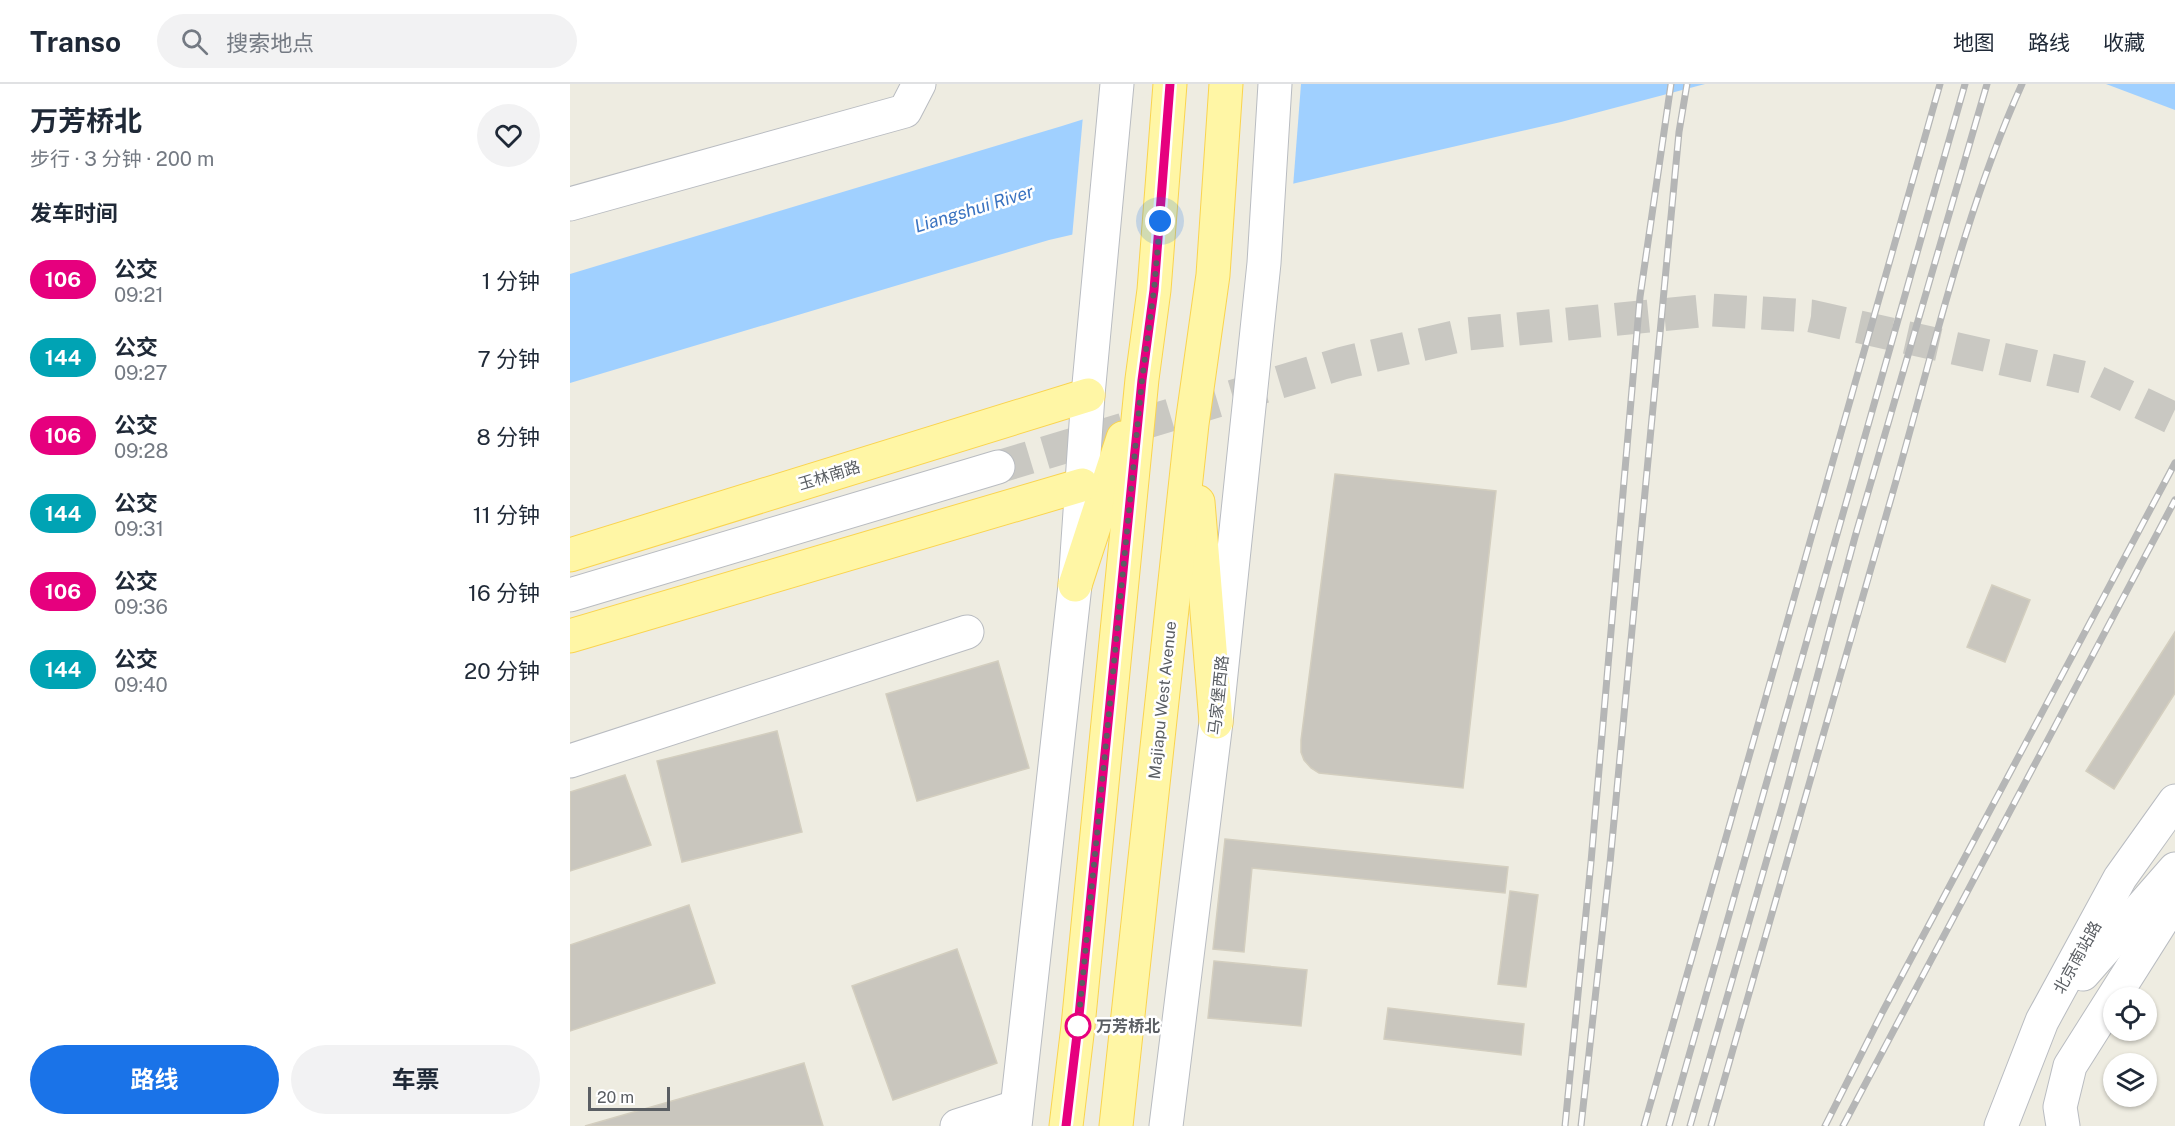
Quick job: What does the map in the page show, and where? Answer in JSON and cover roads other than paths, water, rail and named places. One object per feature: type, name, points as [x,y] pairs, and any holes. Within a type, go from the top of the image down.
[{"type":"main road","points":[[1066,1126],[1078,1026],[1142,380],[1154,290],[1170,84]]},
{"type":"main road","name":"Majiapu West Avenue","points":[[1116,1126],[1191,424],[1213,275],[1226,84]]},
{"type":"main road","points":[[1075,585],[1142,380]]},
{"type":"main road","name":"玉林南路","points":[[570,555],[1088,395]]},
{"type":"main road","points":[[1191,424],[1216,722]]},
{"type":"main road","points":[[570,636],[1082,485]]},
{"type":"street","points":[[570,204],[905,111],[919,84]]},
{"type":"street","points":[[957,1126],[1015,1116],[1075,585],[1088,395],[1117,84]]},
{"type":"street","name":"马家堡西路","points":[[1166,1126],[1216,722],[1264,263],[1275,84]]},
{"type":"street","points":[[570,595],[998,467]]},
{"type":"street","points":[[570,761],[967,632]]},
{"type":"street","name":"北京南站路","points":[[2001,1126],[2042,1021],[2120,878],[2175,801]]},
{"type":"street","points":[[2042,1021],[2175,869]]},
{"type":"street","points":[[2063,1126],[2060,1107],[2070,1066],[2175,900]]},
{"type":"water","name":"Liangshui River","points":[[1195,84],[1705,84],[1561,122],[1049,240],[570,383],[570,274]]},
{"type":"water","points":[[2106,84],[2175,84],[2175,110]]},
{"type":"tunnel","points":[[998,467],[1343,363],[1467,334],[1711,310],[1811,316],[2091,379],[2175,419]]},
{"type":"railway","points":[[1565,1126],[1591,862],[1640,297],[1671,84]]},
{"type":"railway","points":[[1581,1126],[1610,863],[1679,132],[1687,84]]},
{"type":"railway","points":[[1644,1126],[1940,84]]},
{"type":"railway","points":[[1669,1126],[1965,84]]},
{"type":"railway","points":[[1690,1126],[1782,807],[1855,537],[1987,84]]},
{"type":"railway","points":[[1711,1126],[1965,235],[1982,184],[2022,84]]},
{"type":"railway","points":[[1825,1126],[1883,1011],[2175,463]]},
{"type":"railway","points":[[1843,1126],[2175,500]]},
{"type":"place","name":"万芳桥北","points":[[1078,1026]]}]
